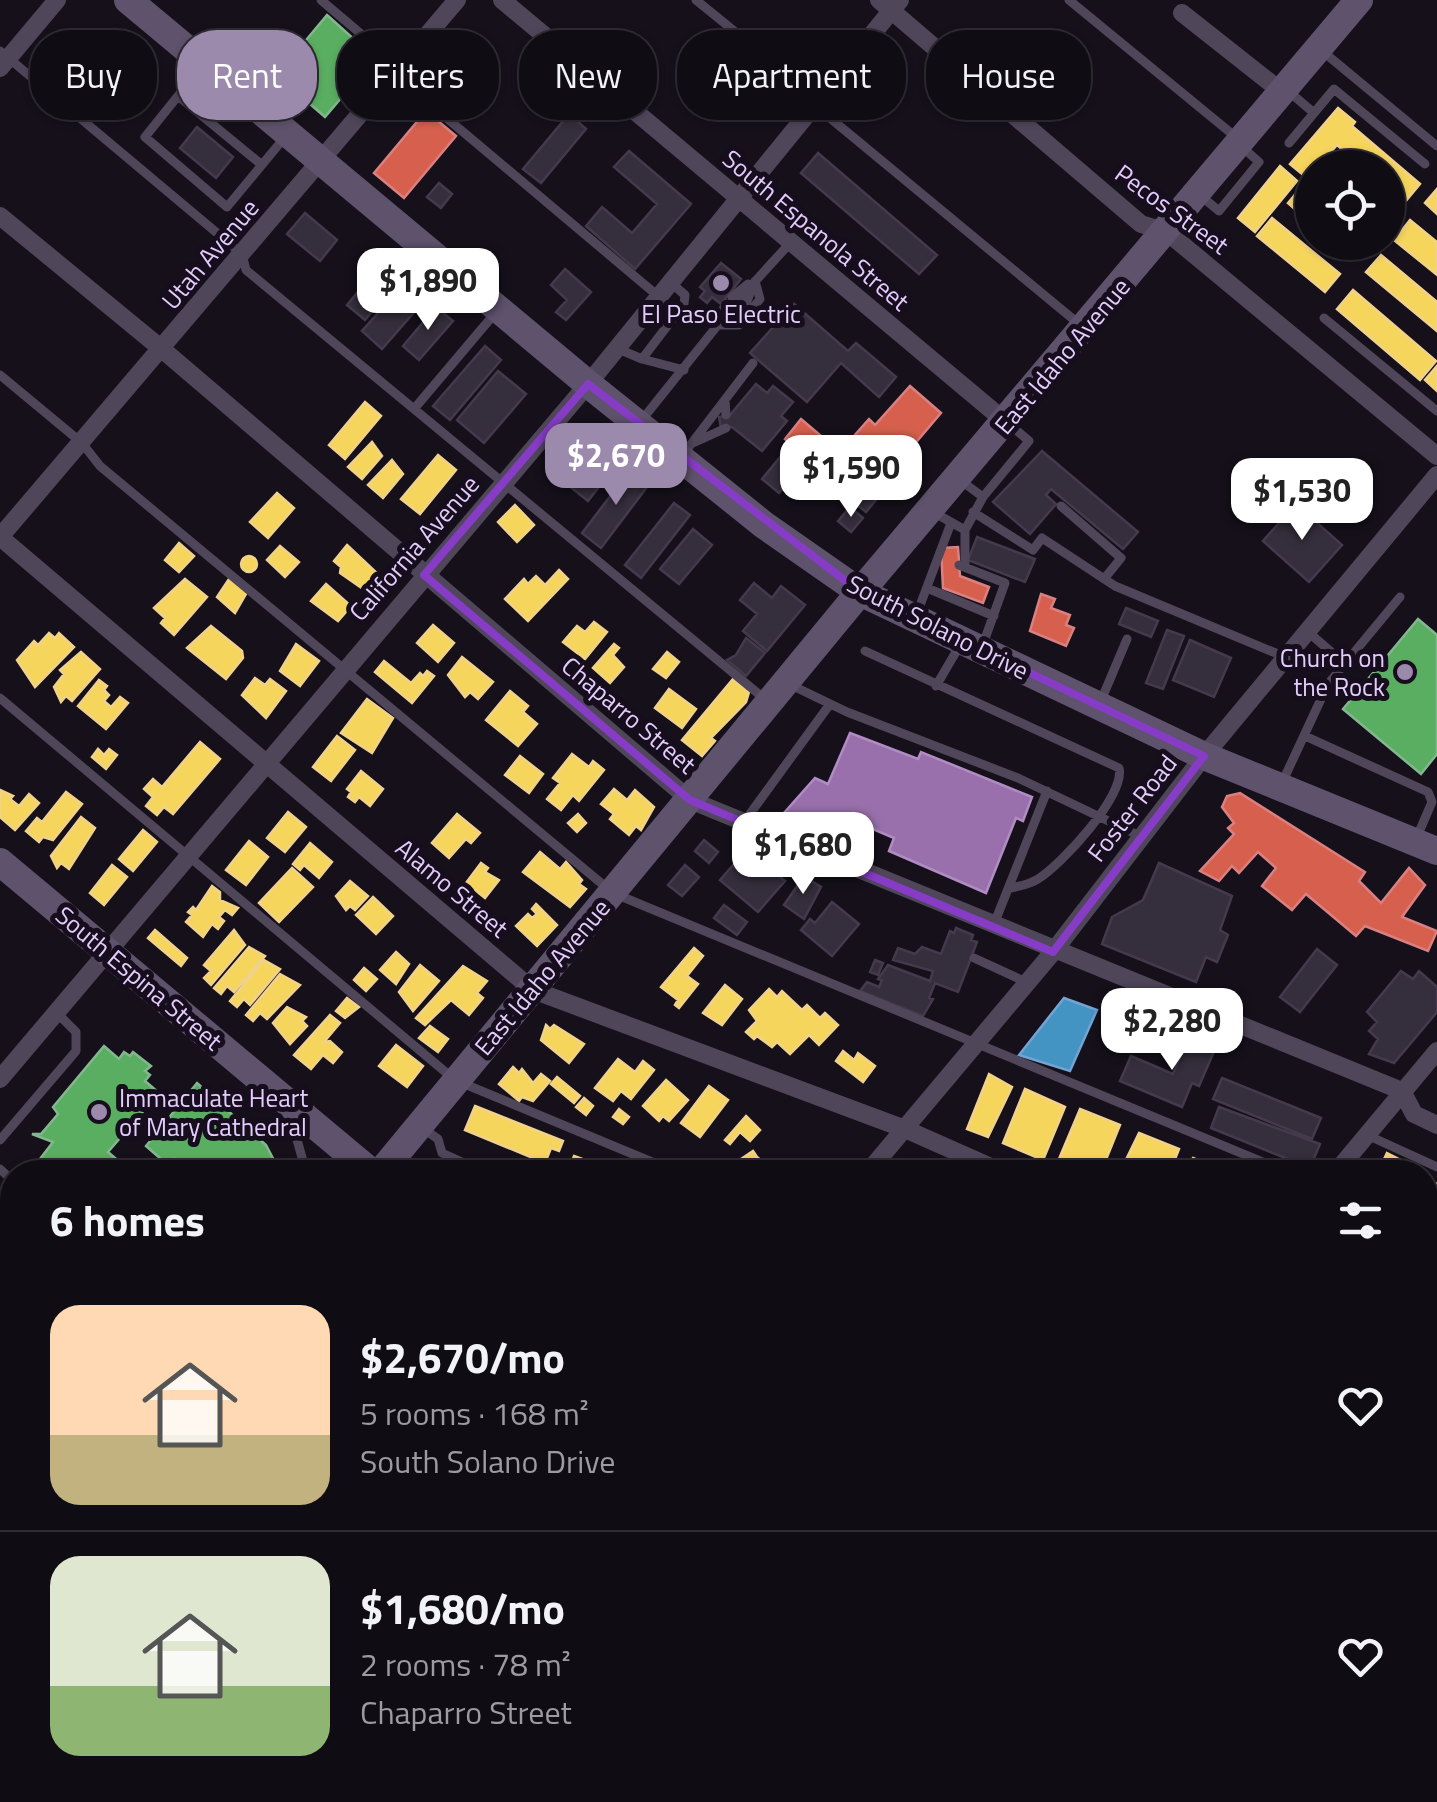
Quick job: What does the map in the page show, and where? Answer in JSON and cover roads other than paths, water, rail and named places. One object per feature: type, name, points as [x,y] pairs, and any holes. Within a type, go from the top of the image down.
[{"type":"street","points":[[3,59],[57,0]]},
{"type":"street","name":"South Solano Drive","points":[[128,0],[177,41]]},
{"type":"street","name":"Utah Avenue","points":[[431,30],[456,0]]},
{"type":"street","name":"South Espanola Street","points":[[502,0],[1006,422]]},
{"type":"street","name":"East Idaho Avenue","points":[[391,1160],[860,592],[941,517],[958,478],[1360,0]]},
{"type":"street","name":"California Avenue","points":[[871,30],[890,4]]},
{"type":"street","name":"Pecos Street","points":[[890,4],[1141,224],[1167,232],[1437,456]]},
{"type":"street","points":[[1182,13],[1284,90]]},
{"type":"street","name":"South Solano Drive","points":[[271,120],[588,384],[638,424],[686,451],[764,525],[860,592],[1204,756],[1426,847]]},
{"type":"street","name":"Utah Avenue","points":[[0,537],[163,350],[355,120]]},
{"type":"street","name":"California Avenue","points":[[0,1079],[264,762],[588,384],[802,120]]},
{"type":"street","name":"Chaparro Street","points":[[0,216],[163,350],[690,800],[1053,952],[1402,1091],[1414,1114],[1437,1124]]},
{"type":"street","name":"Foster Road","points":[[878,1160],[1053,952],[1204,756],[1437,475]]},
{"type":"street","name":"Alamo Street","points":[[0,537],[532,990],[905,1129],[975,1160]]},
{"type":"street","name":"South Espina Street","points":[[0,862],[356,1160]]},
{"type":"street","points":[[1345,1160],[1437,1051]]},
{"type":"lane","points":[[321,0],[357,30]]},
{"type":"lane","points":[[696,0],[733,30]]},
{"type":"lane","points":[[1070,0],[1240,143]]},
{"type":"lane","points":[[1319,48],[1437,146]]},
{"type":"lane","points":[[3,59],[242,254],[246,270],[503,482],[778,693],[830,704],[1047,791],[1142,837]]},
{"type":"lane","points":[[1289,143],[1334,89],[1424,164]]},
{"type":"lane","points":[[1284,90],[1314,112]]},
{"type":"lane","points":[[177,97],[145,136],[227,207],[288,134]]},
{"type":"lane","points":[[207,120],[262,165]]},
{"type":"lane","points":[[450,120],[664,289],[684,295],[684,304],[642,358]]},
{"type":"lane","points":[[832,120],[1085,329]]},
{"type":"lane","points":[[638,424],[754,280],[791,242]]},
{"type":"lane","points":[[736,303],[754,280]]},
{"type":"lane","points":[[719,325],[738,325],[760,298],[754,280]]},
{"type":"lane","points":[[414,409],[498,310]]},
{"type":"lane","points":[[1324,318],[1437,411]]},
{"type":"lane","points":[[616,348],[684,370]]},
{"type":"lane","points":[[686,451],[754,363]]},
{"type":"lane","points":[[0,374],[82,443],[100,466],[613,893],[1258,1160]]},
{"type":"lane","points":[[725,400],[726,416]]},
{"type":"lane","points":[[936,686],[994,616],[1005,582],[970,572],[965,530],[983,497],[1029,441],[1006,422]]},
{"type":"lane","points":[[686,451],[726,428]]},
{"type":"lane","points":[[958,478],[983,497]]},
{"type":"lane","points":[[1060,506],[1121,558],[1104,579]]},
{"type":"lane","points":[[974,512],[1033,550],[1042,538],[1104,579],[1286,658]]},
{"type":"lane","points":[[915,618],[937,566],[941,517],[965,530]]},
{"type":"lane","points":[[927,588],[966,600],[994,616]]},
{"type":"lane","points":[[1279,787],[1320,698],[1400,596]]},
{"type":"lane","points":[[1307,632],[1345,664]]},
{"type":"lane","points":[[1099,706],[1127,640]]},
{"type":"lane","points":[[864,651],[1119,768],[1120,778],[1100,816],[1041,878],[1008,889]]},
{"type":"lane","points":[[0,698],[455,1080],[647,1160]]},
{"type":"lane","points":[[744,822],[830,704]]},
{"type":"lane","points":[[1305,736],[1428,792],[1432,802],[1426,847]]},
{"type":"lane","points":[[992,926],[1047,791]]},
{"type":"lane","points":[[974,958],[1027,983]]},
{"type":"lane","points":[[0,1140],[76,1052],[76,1032],[56,1012]]},
{"type":"lane","points":[[286,1101],[303,1160]]},
{"type":"lane","points":[[418,1126],[438,1139],[442,1154],[456,1160]]},
{"type":"lane","points":[[1366,1134],[1420,1160]]},
{"type":"place","name":"El Paso Electric","points":[[721,283]]},
{"type":"place","name":"Church on the Rock","points":[[1405,672]]},
{"type":"place","name":"Immaculate Heart of Mary Cathedral","points":[[99,1112]]}]
